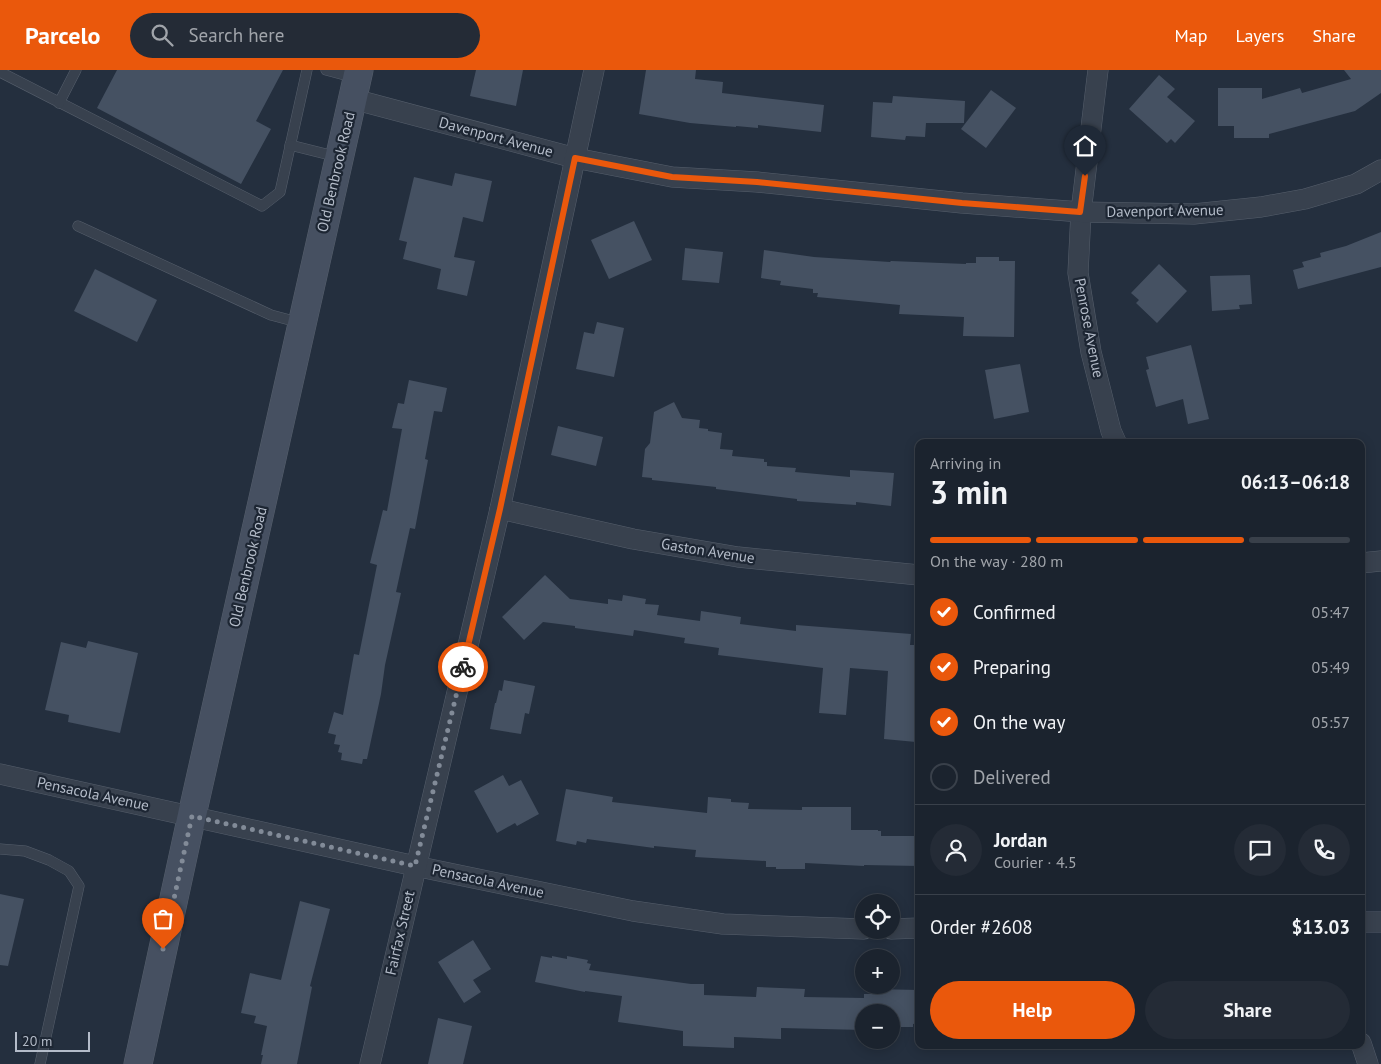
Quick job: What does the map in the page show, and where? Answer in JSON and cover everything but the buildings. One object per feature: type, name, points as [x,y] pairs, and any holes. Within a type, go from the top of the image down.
[{"type":"street","name":"Fairfax Street","points":[[370,1064],[500,509],[594,70]]},
{"type":"street","name":"Penrose Avenue","points":[[1098,70],[1080,212],[1078,274],[1091,352],[1115,439]]},
{"type":"street","name":"Old Benbrook Road","points":[[138,1064],[357,82]]},
{"type":"street","name":"Davenport Avenue","points":[[357,82],[575,158],[672,177],[757,182],[962,203],[1080,212],[1194,214],[1261,208],[1305,199],[1356,184],[1381,170]]},
{"type":"street","name":"Gaston Avenue","points":[[500,509],[633,539],[738,557],[915,575]]},
{"type":"street","points":[[1365,563],[1381,561]]},
{"type":"street","name":"Pensacola Avenue","points":[[0,774],[415,866],[633,911],[723,924],[855,929]]},
{"type":"street","points":[[1365,922],[1381,922]]},
{"type":"street","points":[[900,929],[915,928]]},
{"type":"street","points":[[1363,1049],[1368,1064]]},
{"type":"lane","points":[[59,103],[76,70]]},
{"type":"lane","points":[[0,72],[262,206],[280,192],[307,70]]},
{"type":"lane","points":[[326,70],[357,82]]},
{"type":"lane","points":[[290,145],[340,157]]},
{"type":"lane","points":[[78,226],[271,315],[302,324]]},
{"type":"lane","points":[[0,849],[25,851],[49,860],[69,871],[79,886],[40,1064]]},
{"type":"way so far","points":[[163,949],[192,816],[415,866],[463,667]]},
{"type":"route","points":[[463,667],[500,509],[575,158],[672,177],[757,182],[962,203],[1080,212],[1085,176]]}]
